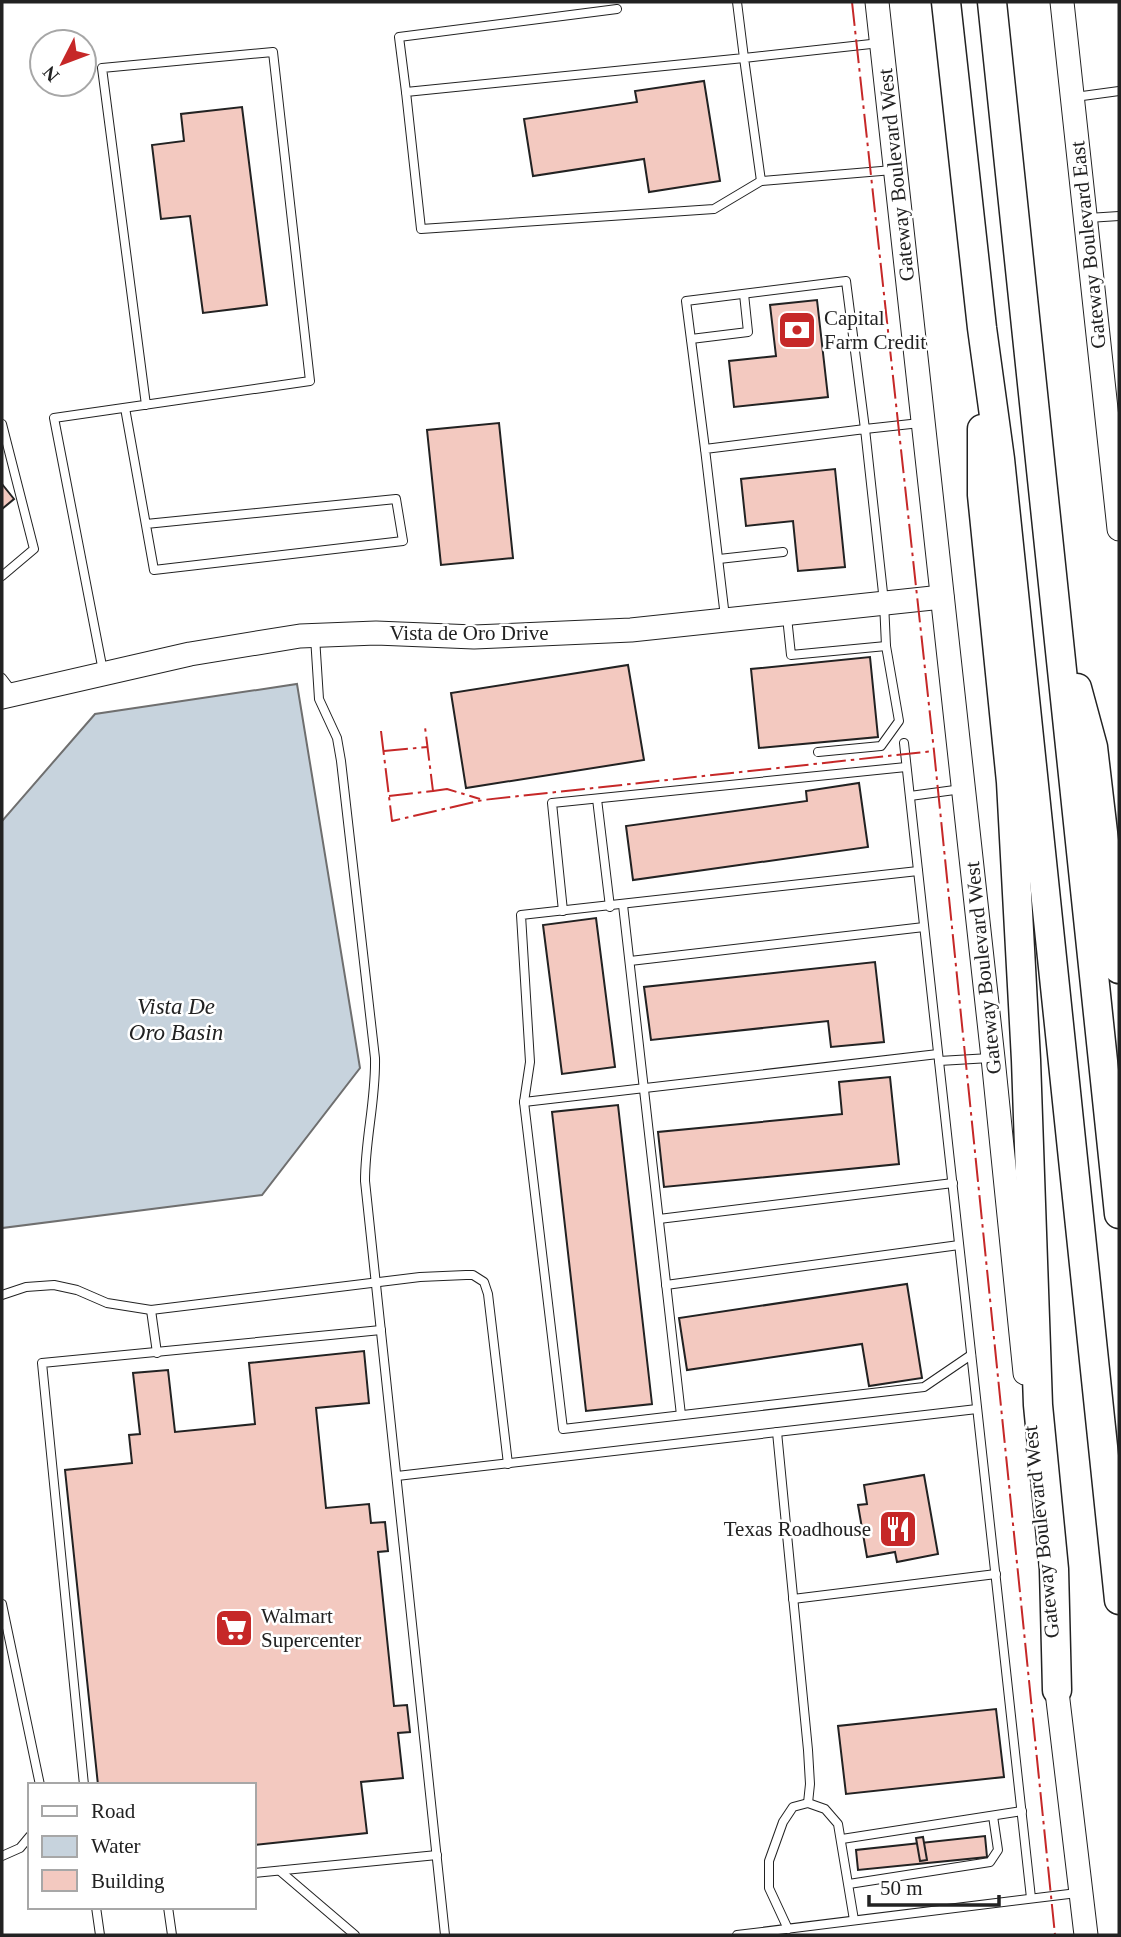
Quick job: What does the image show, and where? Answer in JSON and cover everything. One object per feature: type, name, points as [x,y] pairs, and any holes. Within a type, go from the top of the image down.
[{"type":"highway","points":[[946,2],[982,328],[1003,486],[1119,1600]]},
{"type":"highway","points":[[992,2],[1119,1214]]},
{"type":"highway","points":[[982,328],[982,495],[1011,782],[1027,1073],[1038,1405],[1054,1569],[1056,1690]]},
{"type":"highway","points":[[1054,595],[1093,747],[1119,969]]},
{"type":"main road","name":"Gateway Boulevard West","points":[[877,2],[993,1058],[1056,1690],[1086,1935]]},
{"type":"main road","name":"Gateway Boulevard East","points":[[1062,2],[1085,218],[1111,387],[1119,529]]},
{"type":"main road","name":"Vista de Oro Drive","points":[[6,689],[103,673],[253,642],[315,634],[376,633],[474,637],[631,630],[942,597]]},
{"type":"lane","points":[[737,2],[761,181]]},
{"type":"lane","points":[[617,9],[399,37],[421,229],[714,209],[761,181],[896,170]]},
{"type":"lane","points":[[406,92],[882,42]]},
{"type":"lane","points":[[103,673],[54,418],[146,405],[310,381],[273,52],[102,68],[146,405]]},
{"type":"lane","points":[[1072,97],[1119,91]]},
{"type":"lane","points":[[1085,218],[1119,216]]},
{"type":"lane","points":[[725,620],[686,301],[846,281],[884,602],[886,646],[899,721],[881,746],[818,752]]},
{"type":"lane","points":[[691,339],[748,332],[744,293]]},
{"type":"lane","points":[[125,408],[154,570],[403,541],[396,499],[146,524]]},
{"type":"lane","points":[[705,449],[923,423]]},
{"type":"lane","points":[[2,424],[34,549],[2,576]]},
{"type":"lane","points":[[719,559],[783,552]]},
{"type":"lane","points":[[787,613],[791,655],[886,646]]},
{"type":"lane","points":[[315,634],[319,699],[337,738],[341,761],[374,1058],[375,1084],[366,1135],[365,1181],[445,1935]]},
{"type":"lane","points":[[904,743],[1031,1898]]},
{"type":"lane","points":[[564,911],[552,803],[906,767]]},
{"type":"lane","points":[[910,796],[963,789]]},
{"type":"lane","points":[[597,799],[610,906]]},
{"type":"lane","points":[[918,871],[520,915],[530,1062],[524,1102],[563,1429],[924,1387],[971,1355]]},
{"type":"lane","points":[[623,905],[681,1415]]},
{"type":"lane","points":[[630,961],[924,927]]},
{"type":"lane","points":[[524,1102],[939,1057],[993,1058]]},
{"type":"lane","points":[[659,1219],[953,1183]]},
{"type":"lane","points":[[666,1285],[959,1245]]},
{"type":"lane","points":[[2,1295],[26,1287],[54,1285],[76,1290],[107,1303],[151,1310],[420,1277],[473,1275],[484,1282],[488,1294],[508,1464]]},
{"type":"lane","points":[[151,1310],[157,1353]]},
{"type":"lane","points":[[84,1783],[42,1363],[381,1330]]},
{"type":"lane","points":[[397,1476],[977,1409]]},
{"type":"lane","points":[[777,1432],[810,1784],[808,1803]]},
{"type":"lane","points":[[793,1599],[996,1574]]},
{"type":"lane","points":[[2,1604],[40,1783]]},
{"type":"lane","points":[[788,1929],[769,1888],[769,1861],[783,1822],[793,1807],[808,1803],[825,1809],[838,1824],[854,1920]]},
{"type":"lane","points":[[842,1839],[1021,1811]]},
{"type":"lane","points":[[849,1884],[990,1862],[998,1850],[993,1816]]},
{"type":"lane","points":[[2,1856],[20,1847],[28,1838]]},
{"type":"lane","points":[[256,1873],[437,1855]]},
{"type":"lane","points":[[280,1871],[355,1935]]},
{"type":"lane","points":[[737,1935],[1082,1892]]},
{"type":"lane","points":[[96,1909],[100,1935]]},
{"type":"lane","points":[[168,1909],[172,1935]]},
{"type":"water","name":"Vista De Oro Basin","points":[[297,684],[360,1068],[262,1195],[2,1228],[2,821],[95,714]]},
{"type":"building","points":[[704,81],[720,181],[649,192],[644,159],[533,176],[524,119],[637,102],[635,91]]},
{"type":"building","points":[[242,107],[267,305],[203,313],[190,216],[161,219],[152,145],[184,141],[181,114]]},
{"type":"building","name":"Capital Farm Credit","points":[[817,300],[828,397],[734,407],[729,361],[776,356],[770,305]]},
{"type":"building","points":[[499,423],[513,558],[441,565],[427,430]]},
{"type":"building","points":[[835,469],[845,567],[798,571],[793,521],[746,526],[741,479]]},
{"type":"building","points":[[2,484],[14,499],[2,509]]},
{"type":"building","points":[[870,657],[878,737],[759,748],[751,669]]},
{"type":"building","points":[[628,665],[644,760],[466,788],[451,693]]},
{"type":"building","points":[[859,783],[868,847],[633,880],[626,826],[807,801],[806,791]]},
{"type":"building","points":[[596,918],[615,1067],[562,1074],[543,925]]},
{"type":"building","points":[[875,962],[884,1042],[831,1047],[828,1021],[651,1040],[644,987]]},
{"type":"building","points":[[890,1077],[899,1164],[664,1187],[658,1132],[842,1114],[839,1082]]},
{"type":"building","points":[[618,1105],[652,1404],[586,1411],[552,1112]]},
{"type":"building","points":[[907,1284],[922,1378],[869,1386],[862,1344],[687,1370],[679,1318]]},
{"type":"building","name":"Walmart Supercenter","points":[[364,1351],[369,1403],[316,1408],[326,1508],[369,1504],[371,1523],[385,1522],[388,1551],[378,1552],[394,1706],[407,1705],[410,1732],[398,1733],[403,1778],[361,1782],[367,1833],[256,1845],[256,1783],[98,1783],[65,1470],[132,1463],[129,1435],[140,1434],[133,1373],[168,1370],[175,1432],[255,1424],[249,1363]]},
{"type":"building","name":"Texas Roadhouse","points":[[924,1475],[938,1554],[897,1562],[895,1552],[867,1557],[858,1505],[867,1504],[864,1485]]},
{"type":"building","points":[[996,1709],[1004,1777],[846,1794],[838,1726]]},
{"type":"building","points":[[985,1836],[987,1857],[858,1870],[856,1850]]},
{"type":"building","points":[[923,1837],[927,1860],[920,1861],[916,1838]]},
{"type":"power","points":[[852,2],[934,751],[1055,1935]]},
{"type":"power","points":[[389,796],[433,791],[425,727]]},
{"type":"power","points":[[381,731],[392,821],[483,800],[934,751]]},
{"type":"power","points":[[384,751],[428,747]]},
{"type":"power","points":[[433,791],[447,789],[480,799]]},
{"type":"place","name":"Capital Farm Credit","points":[[797,330]]},
{"type":"place","name":"Texas Roadhouse","points":[[898,1529]]},
{"type":"place","name":"Walmart Supercenter","points":[[234,1628]]}]
